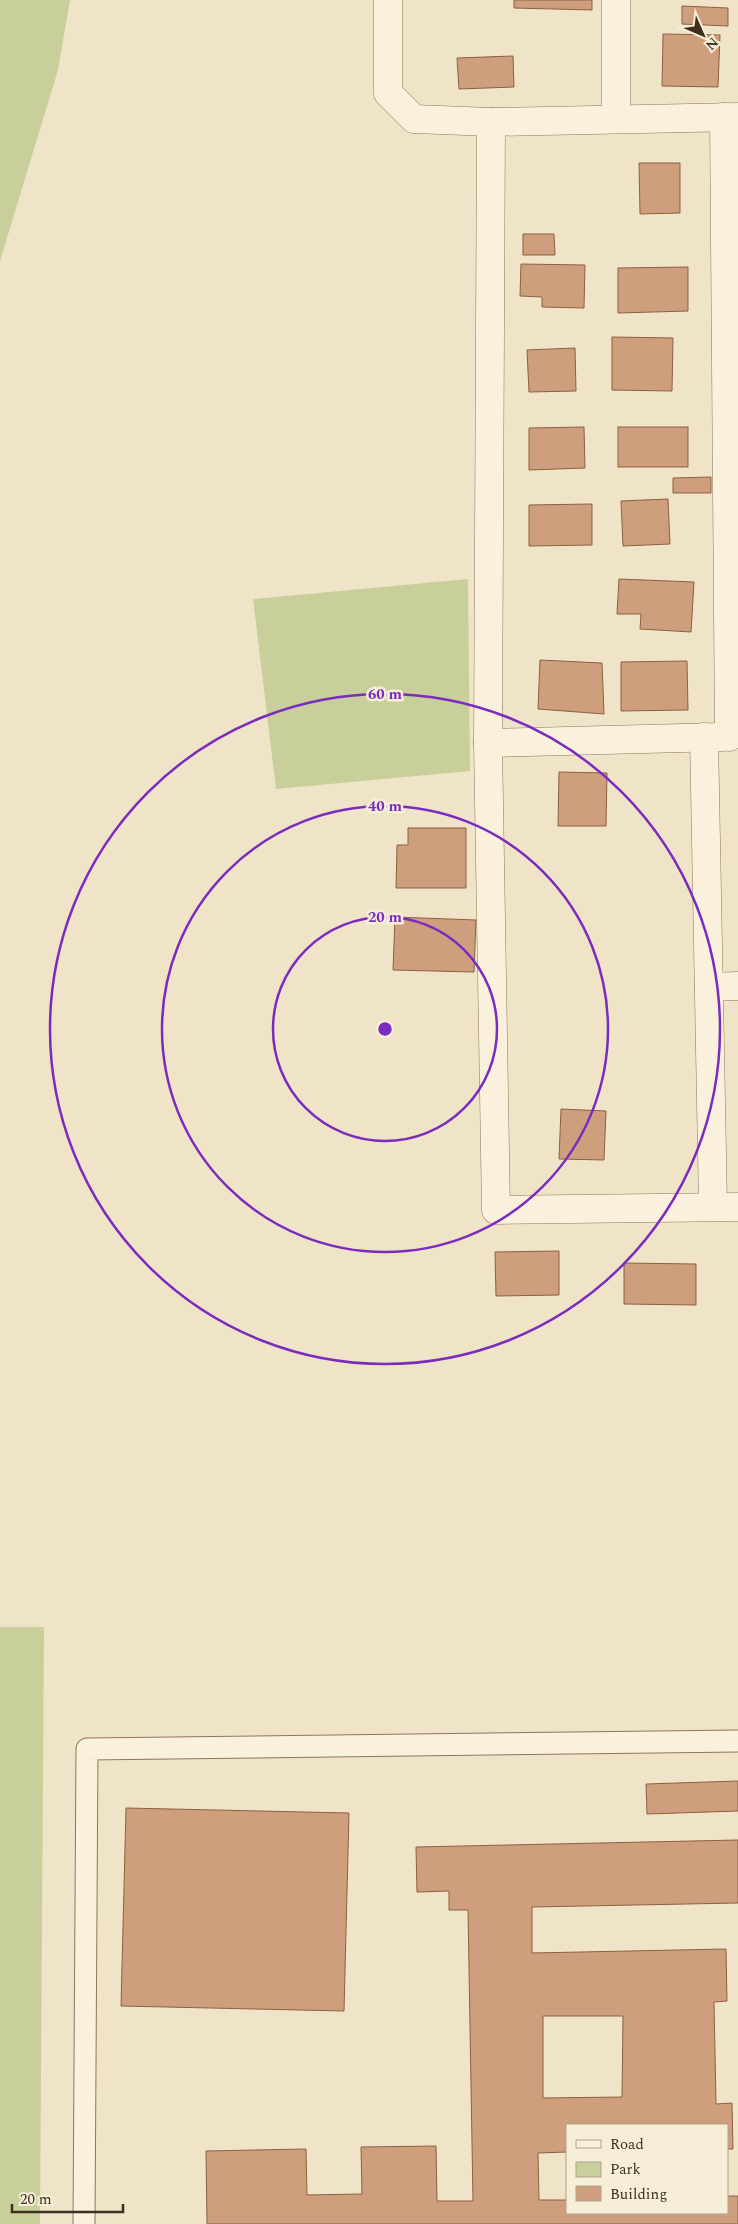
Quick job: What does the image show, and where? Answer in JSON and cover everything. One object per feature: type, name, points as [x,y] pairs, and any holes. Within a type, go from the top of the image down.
[{"type":"street","points":[[388,0],[388,93],[414,119],[491,122],[731,117],[724,737],[709,987],[726,1206],[496,1210],[488,743],[491,122]]},
{"type":"street","points":[[616,0],[616,118]]},
{"type":"street","points":[[488,743],[724,737]]},
{"type":"street","points":[[709,987],[738,986]]},
{"type":"lane","points":[[84,2224],[87,1749],[738,1741]]},
{"type":"green space","points":[[0,0],[70,0],[58,70],[0,261]]},
{"type":"green space","points":[[468,579],[470,771],[276,789],[253,599]]},
{"type":"green space","points":[[0,1627],[44,1627],[40,2224],[0,2224]]},
{"type":"building","points":[[514,0],[592,0],[592,10],[514,8]]},
{"type":"building","points":[[682,6],[728,8],[728,26],[682,24]]},
{"type":"building","points":[[663,34],[720,35],[718,87],[662,86]]},
{"type":"building","points":[[513,56],[514,87],[459,89],[457,58]]},
{"type":"building","points":[[639,163],[680,163],[680,213],[640,214]]},
{"type":"building","points":[[523,234],[554,234],[555,255],[523,255]]},
{"type":"building","points":[[521,264],[585,265],[584,308],[542,307],[542,297],[520,296]]},
{"type":"building","points":[[688,267],[688,311],[618,313],[618,268]]},
{"type":"building","points":[[612,337],[673,338],[672,391],[612,390]]},
{"type":"building","points":[[575,348],[576,391],[529,392],[527,350]]},
{"type":"building","points":[[584,427],[585,468],[529,470],[529,428]]},
{"type":"building","points":[[618,427],[688,427],[688,467],[618,467]]},
{"type":"building","points":[[711,477],[711,493],[673,493],[673,478]]},
{"type":"building","points":[[668,499],[670,544],[623,546],[621,501]]},
{"type":"building","points":[[592,504],[592,545],[529,546],[529,505]]},
{"type":"building","points":[[619,579],[694,582],[691,632],[640,629],[641,614],[617,614]]},
{"type":"building","points":[[540,660],[602,663],[604,714],[538,709]]},
{"type":"building","points":[[687,661],[688,710],[621,711],[621,662]]},
{"type":"building","points":[[559,772],[607,773],[606,826],[558,826]]},
{"type":"building","points":[[408,828],[466,828],[466,888],[396,888],[397,845],[408,845]]},
{"type":"building","points":[[395,917],[476,920],[474,972],[393,970]]},
{"type":"building","points":[[561,1109],[606,1111],[604,1160],[559,1159]]},
{"type":"building","points":[[559,1251],[559,1295],[496,1296],[495,1252]]},
{"type":"building","points":[[624,1263],[696,1264],[696,1305],[624,1304]]},
{"type":"building","points":[[738,1781],[738,1811],[647,1814],[646,1784]]},
{"type":"building","points":[[126,1808],[349,1813],[344,2011],[121,2006]]},
{"type":"building","points":[[738,1840],[738,1903],[532,1907],[532,1953],[726,1949],[727,2001],[714,2002],[716,2104],[732,2103],[733,2149],[728,2149],[728,2124],[566,2124],[566,2152],[538,2153],[539,2200],[566,2200],[566,2214],[728,2214],[728,2196],[738,2196],[738,2224],[207,2224],[206,2151],[306,2149],[307,2195],[362,2194],[361,2147],[436,2146],[437,2201],[473,2201],[468,1910],[449,1910],[449,1891],[417,1892],[416,1847]],"holes":[[[543,2016],[623,2016],[622,2097],[543,2098]]]}]
